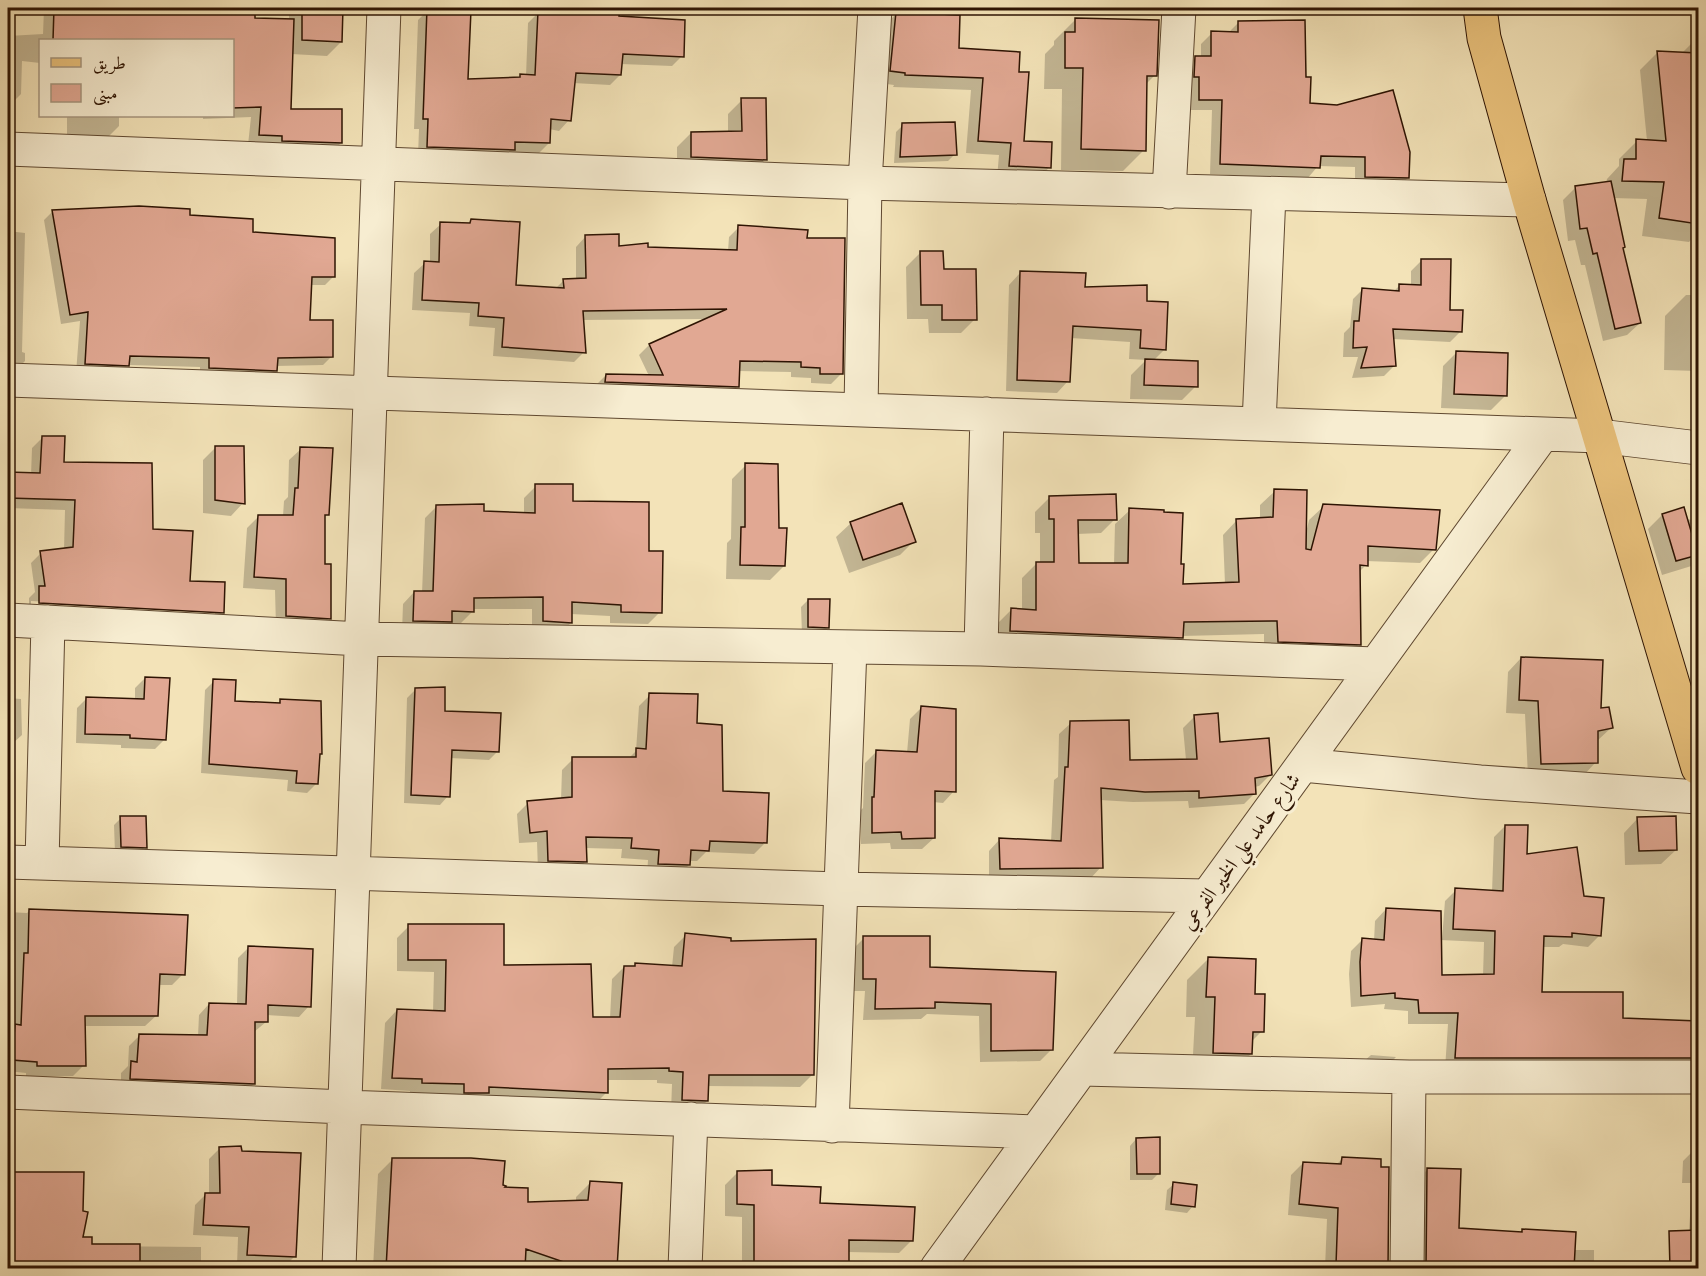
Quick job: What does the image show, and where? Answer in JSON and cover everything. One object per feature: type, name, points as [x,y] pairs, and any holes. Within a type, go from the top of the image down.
[{"type":"main road","points":[[1482,23],[1529,200],[1698,768]]},
{"type":"street","points":[[339,1269],[384,8]]},
{"type":"street","points":[[861,410],[865,183],[875,8]]},
{"type":"street","points":[[1169,192],[1179,8]]},
{"type":"street","points":[[1461,8],[1482,23]]},
{"type":"street","points":[[8,149],[865,183],[1529,200]]},
{"type":"street","points":[[1259,424],[1269,194]]},
{"type":"street","points":[[8,380],[1599,436],[1698,448]]},
{"type":"street","points":[[981,649],[987,414]]},
{"type":"street","name":"شارع حامد علي الخير الفرعي","points":[[937,1269],[1543,434]]},
{"type":"street","points":[[8,620],[361,639],[981,649],[1375,664]]},
{"type":"street","points":[[42,863],[48,622]]},
{"type":"street","points":[[832,1126],[850,647]]},
{"type":"street","points":[[1302,765],[1480,782],[1698,797]]},
{"type":"street","points":[[8,862],[840,889],[1207,896]]},
{"type":"street","points":[[1082,1070],[1409,1077],[1698,1077]]},
{"type":"street","points":[[1407,1269],[1409,1077]]},
{"type":"street","points":[[8,1092],[832,1126],[1036,1132]]},
{"type":"street","points":[[685,1269],[691,1119]]},
{"type":"building","points":[[54,8],[255,8],[255,18],[294,19],[291,109],[342,109],[342,143],[282,141],[282,136],[259,135],[261,107],[234,108],[234,39],[53,39]]},
{"type":"building","points":[[302,8],[343,8],[342,42],[302,40]]},
{"type":"building","points":[[427,8],[471,10],[468,79],[520,77],[520,74],[535,75],[538,11],[620,8],[619,16],[685,20],[684,57],[623,54],[621,75],[576,73],[571,121],[551,119],[550,143],[515,142],[515,150],[427,147],[428,119],[423,119]]},
{"type":"building","points":[[896,12],[960,15],[959,48],[1020,52],[1019,72],[1029,72],[1024,141],[1052,142],[1051,168],[1009,166],[1011,143],[978,141],[983,78],[905,75],[905,73],[890,71]]},
{"type":"building","points":[[1075,18],[1159,20],[1157,76],[1147,76],[1146,151],[1081,149],[1083,68],[1065,68],[1065,32],[1075,32]]},
{"type":"building","points":[[1305,20],[1306,77],[1311,77],[1310,103],[1337,105],[1393,90],[1410,152],[1409,178],[1365,177],[1365,157],[1321,156],[1320,168],[1220,164],[1222,100],[1199,100],[1199,77],[1194,77],[1195,56],[1211,56],[1211,31],[1238,32],[1238,21]]},
{"type":"building","points":[[1657,51],[1698,53],[1698,109],[1694,109],[1693,166],[1698,166],[1698,224],[1659,218],[1664,182],[1622,181],[1624,159],[1636,159],[1636,139],[1666,141]]},
{"type":"building","points":[[741,98],[766,98],[767,160],[691,157],[691,132],[742,131]]},
{"type":"building","points":[[955,122],[957,155],[900,157],[902,123]]},
{"type":"building","points":[[1611,181],[1625,247],[1623,248],[1641,323],[1615,329],[1597,253],[1593,254],[1587,228],[1580,229],[1575,186]]},
{"type":"building","points":[[139,206],[190,209],[190,215],[253,219],[253,232],[335,238],[335,277],[312,277],[310,320],[333,320],[333,357],[278,358],[277,371],[209,368],[209,358],[130,356],[129,366],[85,364],[88,312],[70,315],[52,210]]},
{"type":"building","points":[[471,219],[520,222],[516,285],[564,288],[563,279],[586,278],[585,235],[619,234],[619,246],[648,243],[648,247],[737,250],[738,225],[808,230],[807,238],[845,238],[843,374],[820,374],[820,368],[801,367],[801,362],[740,361],[739,387],[605,382],[606,374],[663,375],[649,344],[727,309],[583,311],[586,353],[502,347],[504,318],[478,316],[479,303],[422,300],[424,261],[439,262],[440,222],[470,223]]},
{"type":"building","points":[[920,251],[943,251],[944,269],[976,269],[977,320],[942,320],[942,305],[921,305]]},
{"type":"building","points":[[1421,259],[1451,259],[1450,310],[1463,310],[1462,332],[1393,329],[1396,366],[1361,368],[1367,347],[1353,348],[1354,321],[1359,321],[1362,288],[1399,291],[1399,284],[1421,285]]},
{"type":"building","points":[[1020,271],[1086,273],[1085,287],[1147,285],[1147,301],[1168,302],[1166,350],[1140,348],[1141,330],[1073,326],[1070,382],[1017,380]]},
{"type":"building","points":[[1456,351],[1508,353],[1507,396],[1454,394]]},
{"type":"building","points":[[1145,359],[1198,361],[1198,387],[1144,385]]},
{"type":"building","points":[[42,436],[65,436],[64,462],[152,463],[153,529],[193,531],[190,581],[225,582],[224,613],[39,603],[39,586],[45,586],[40,551],[73,547],[75,500],[8,498],[8,472],[40,473]]},
{"type":"building","points":[[215,446],[244,446],[245,504],[215,500]]},
{"type":"building","points":[[300,447],[333,448],[329,515],[325,515],[325,564],[331,564],[331,619],[286,616],[286,579],[254,577],[258,515],[293,515],[295,488],[298,488]]},
{"type":"building","points":[[745,463],[778,464],[779,528],[787,528],[785,566],[740,565],[741,527],[745,527]]},
{"type":"building","points":[[535,484],[573,484],[573,501],[649,502],[649,551],[663,551],[662,613],[621,612],[621,605],[572,602],[572,623],[543,621],[543,597],[474,598],[474,612],[452,611],[452,622],[413,621],[414,591],[433,591],[436,505],[484,504],[484,511],[535,513]]},
{"type":"building","points":[[1274,489],[1307,490],[1306,549],[1311,550],[1323,504],[1440,510],[1436,550],[1368,546],[1368,566],[1360,565],[1361,645],[1278,642],[1277,621],[1184,622],[1183,638],[1010,631],[1011,608],[1036,610],[1036,562],[1054,562],[1054,519],[1049,519],[1049,496],[1116,494],[1117,520],[1078,520],[1079,563],[1128,563],[1129,508],[1183,513],[1181,564],[1184,564],[1183,584],[1239,582],[1236,519],[1273,517]]},
{"type":"building","points":[[902,503],[916,542],[863,560],[850,522]]},
{"type":"building","points":[[1684,507],[1698,555],[1676,561],[1662,514]]},
{"type":"building","points":[[808,599],[830,599],[829,628],[808,627]]},
{"type":"building","points":[[1521,657],[1603,660],[1601,708],[1609,707],[1613,728],[1598,731],[1598,763],[1541,764],[1538,701],[1519,700]]},
{"type":"building","points":[[145,677],[170,678],[166,740],[130,738],[130,735],[85,734],[86,697],[144,699]]},
{"type":"building","points":[[213,679],[236,680],[235,701],[280,703],[280,699],[321,701],[322,754],[320,754],[318,784],[296,783],[297,771],[209,764]]},
{"type":"building","points":[[445,687],[445,711],[501,713],[499,752],[452,750],[450,797],[411,795],[415,688]]},
{"type":"building","points":[[649,693],[698,694],[697,723],[722,725],[723,791],[769,793],[767,843],[710,841],[709,851],[691,850],[690,865],[658,864],[659,850],[631,848],[632,838],[586,837],[587,862],[548,861],[547,831],[530,833],[527,801],[572,797],[572,757],[636,757],[636,748],[646,749]]},
{"type":"building","points":[[921,706],[956,709],[956,792],[935,791],[935,838],[902,839],[901,832],[872,833],[876,750],[917,752]]},
{"type":"building","points":[[1218,713],[1220,742],[1269,738],[1272,775],[1255,778],[1256,794],[1199,798],[1199,791],[1145,792],[1101,788],[1103,868],[1000,869],[999,838],[1061,841],[1070,721],[1129,720],[1130,760],[1197,759],[1194,715]]},
{"type":"building","points":[[120,816],[146,816],[147,848],[121,847]]},
{"type":"building","points":[[1676,816],[1677,850],[1639,851],[1637,817]]},
{"type":"building","points":[[1505,825],[1528,825],[1527,854],[1577,847],[1584,896],[1604,898],[1601,936],[1572,933],[1572,937],[1544,936],[1542,992],[1623,992],[1623,1018],[1698,1021],[1698,1058],[1455,1058],[1458,1013],[1419,1013],[1418,1000],[1395,998],[1395,993],[1361,996],[1362,938],[1384,940],[1386,908],[1441,911],[1442,975],[1494,974],[1495,931],[1453,929],[1455,888],[1503,891]]},
{"type":"building","points":[[29,909],[188,915],[185,975],[160,974],[158,1016],[85,1016],[86,1066],[37,1066],[37,1062],[12,1060],[15,1024],[21,1025],[24,953],[28,953]]},
{"type":"building","points":[[408,924],[504,924],[504,965],[591,964],[593,1017],[620,1017],[624,966],[635,966],[635,963],[682,966],[685,933],[731,938],[731,941],[816,939],[814,1075],[709,1075],[708,1101],[682,1100],[683,1072],[669,1071],[669,1068],[608,1069],[608,1093],[489,1087],[489,1093],[464,1093],[464,1084],[422,1083],[422,1079],[392,1078],[397,1009],[445,1011],[446,960],[408,960]]},
{"type":"building","points":[[863,936],[930,936],[930,967],[1056,972],[1053,1050],[991,1051],[991,1004],[935,1002],[935,1008],[875,1009],[876,979],[863,979]]},
{"type":"building","points":[[248,946],[313,949],[311,1007],[268,1005],[268,1022],[255,1022],[255,1084],[130,1079],[131,1061],[137,1062],[139,1034],[207,1035],[209,1003],[246,1004]]},
{"type":"building","points":[[1208,957],[1256,959],[1255,994],[1265,994],[1264,1032],[1253,1032],[1252,1054],[1213,1053],[1215,997],[1206,997]]},
{"type":"building","points":[[1160,1137],[1160,1174],[1137,1174],[1136,1138]]},
{"type":"building","points":[[241,1146],[242,1151],[301,1153],[296,1257],[247,1255],[249,1227],[203,1225],[205,1193],[220,1193],[219,1147]]},
{"type":"building","points":[[1342,1157],[1381,1159],[1381,1167],[1389,1167],[1388,1269],[1351,1269],[1351,1266],[1336,1265],[1338,1208],[1299,1204],[1303,1162],[1341,1164]]},
{"type":"building","points":[[392,1158],[471,1158],[505,1161],[503,1185],[528,1188],[528,1202],[588,1200],[590,1181],[622,1183],[617,1269],[584,1269],[526,1249],[525,1269],[479,1269],[479,1267],[386,1269]]},
{"type":"building","points":[[1427,1168],[1461,1169],[1459,1228],[1522,1232],[1522,1229],[1576,1232],[1574,1269],[1426,1269]]},
{"type":"building","points":[[772,1170],[772,1185],[821,1187],[820,1203],[915,1207],[913,1241],[849,1240],[849,1269],[754,1269],[754,1205],[737,1204],[737,1171]]},
{"type":"building","points":[[8,1172],[84,1172],[83,1211],[88,1212],[83,1237],[92,1237],[92,1244],[140,1244],[140,1269],[8,1266]]},
{"type":"building","points":[[1173,1182],[1197,1185],[1195,1207],[1171,1204]]},
{"type":"building","points":[[1698,1230],[1698,1269],[1670,1269],[1669,1231]]}]
